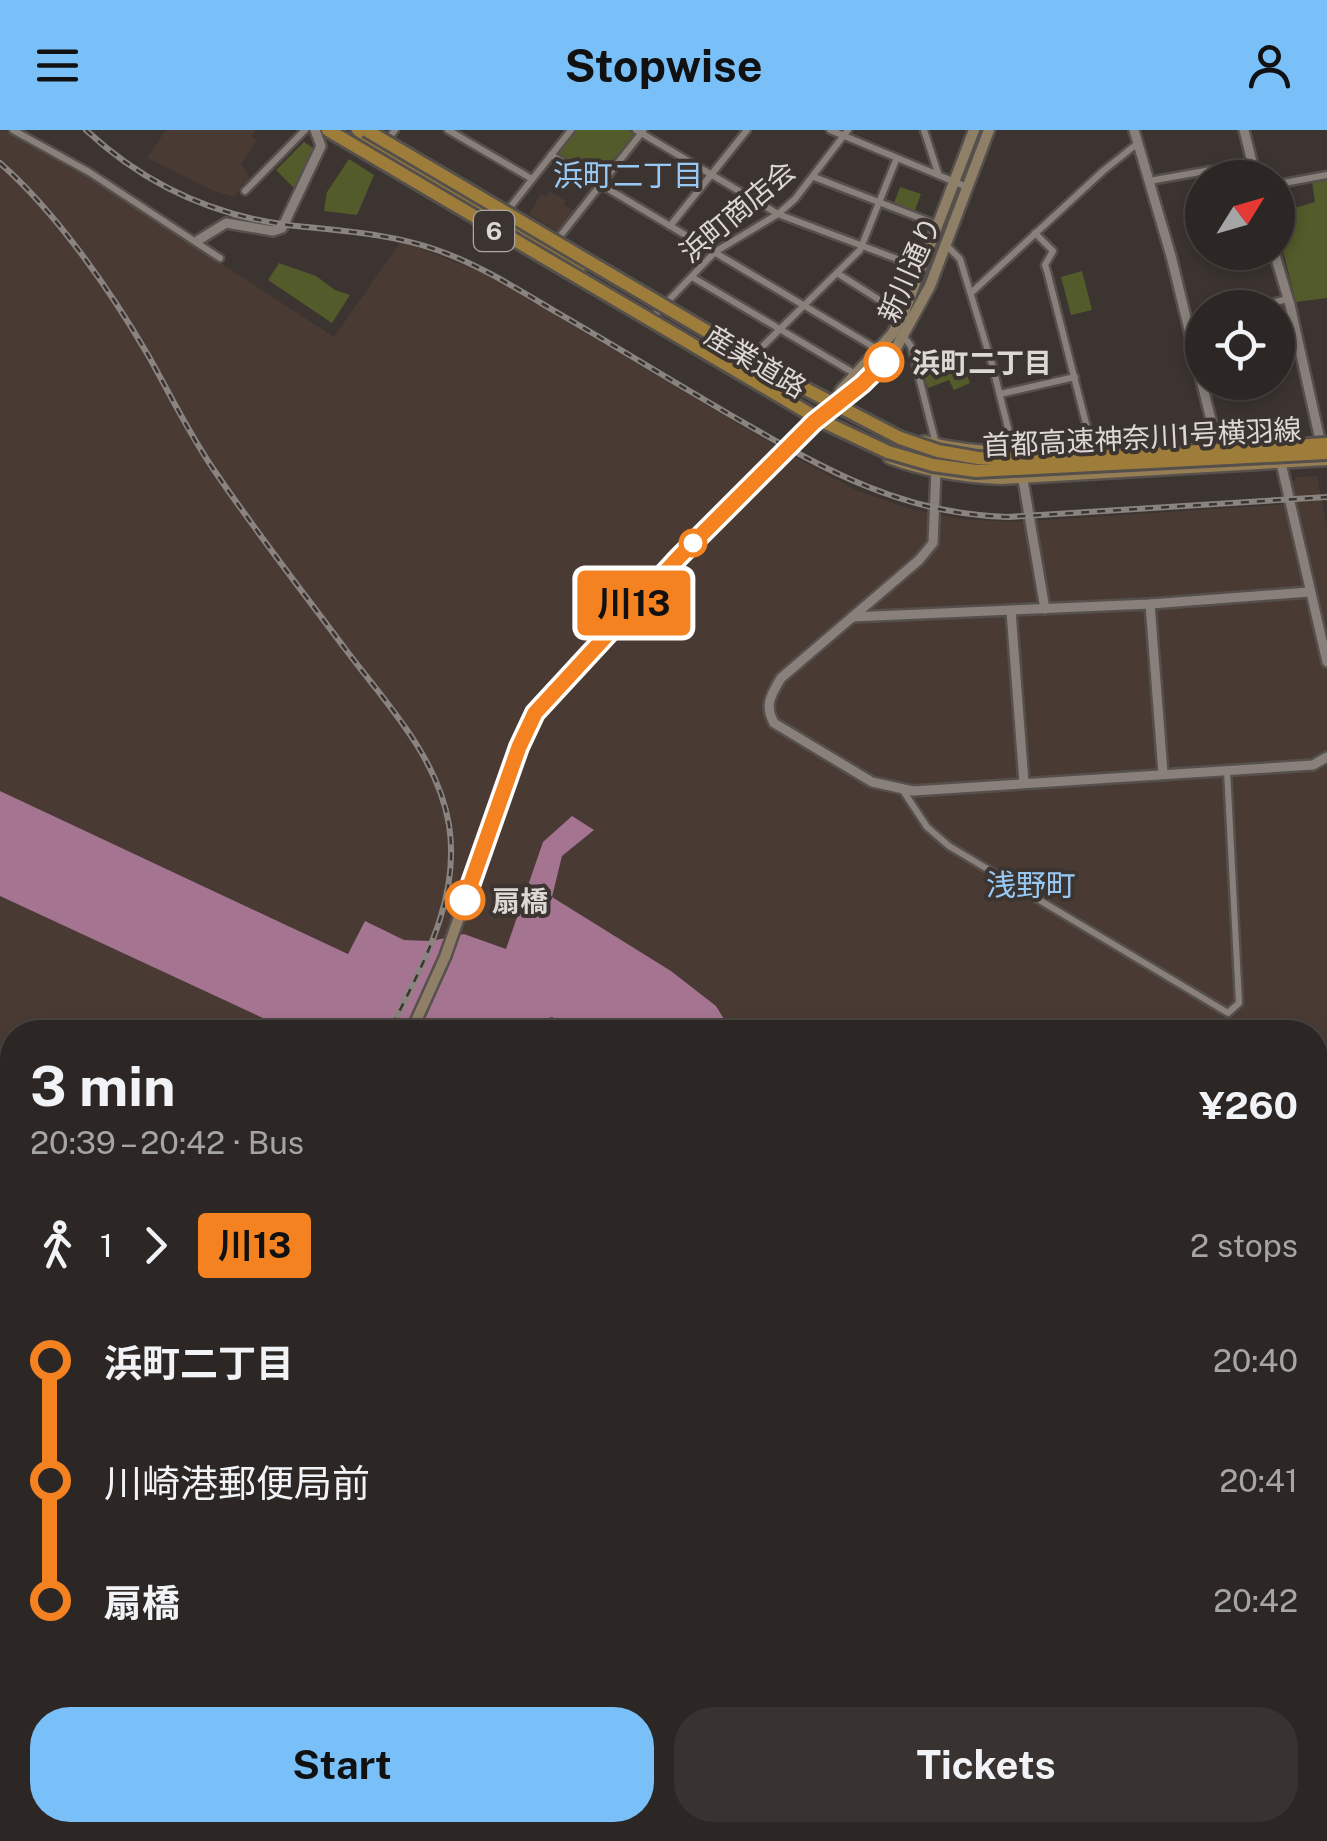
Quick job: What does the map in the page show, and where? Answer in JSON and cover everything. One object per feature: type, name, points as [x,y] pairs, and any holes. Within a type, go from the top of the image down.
[{"type":"highway","name":"首都高速神奈川1号横羽線","points":[[328,130],[782,398],[878,448],[934,465],[976,470],[1326,458]]},
{"type":"highway","points":[[358,130],[447,190],[716,350],[782,398]]},
{"type":"highway","name":"首都高速神奈川1号横羽線","points":[[366,130],[798,385],[900,438],[938,451],[978,458],[1041,460],[1325,440]]},
{"type":"highway","points":[[503,236],[579,268],[754,366],[798,385]]},
{"type":"main road","name":"産業道路","points":[[328,130],[814,422],[912,467],[976,478],[1024,479],[1326,458]]},
{"type":"main road","name":"産業道路","points":[[358,130],[508,210],[836,402],[880,425],[936,444],[1014,454],[1325,440]]},
{"type":"main road","name":"新川通り","points":[[836,402],[840,390],[903,315],[974,130]]},
{"type":"main road","name":"新川通り","points":[[416,1020],[453,934],[535,713],[580,661],[814,422],[862,384],[904,337],[946,244],[989,130]]},
{"type":"street","points":[[13,130],[63,156],[220,258]]},
{"type":"street","points":[[246,191],[305,130]]},
{"type":"street","points":[[197,240],[226,223],[273,231],[282,228],[320,146],[315,130]]},
{"type":"street","points":[[384,144],[396,130]]},
{"type":"street","points":[[448,130],[532,180]]},
{"type":"street","points":[[508,210],[570,130]]},
{"type":"street","points":[[670,226],[747,130]]},
{"type":"street","points":[[830,130],[968,187]]},
{"type":"street","name":"浜町商店会","points":[[648,322],[715,252],[778,214],[814,177],[848,130]]},
{"type":"street","points":[[924,130],[938,174]]},
{"type":"street","points":[[1134,130],[1185,302]]},
{"type":"street","points":[[1244,130],[1252,160]]},
{"type":"street","points":[[556,240],[640,131],[778,214],[921,268]]},
{"type":"street","points":[[971,293],[1138,143]]},
{"type":"street","points":[[551,155],[878,349]]},
{"type":"street","points":[[755,354],[862,246],[896,160]]},
{"type":"street","points":[[1149,182],[1185,175]]},
{"type":"street","points":[[1295,181],[1327,175]]},
{"type":"street","points":[[814,177],[939,226]]},
{"type":"street","points":[[1036,233],[1052,251],[1045,265],[1094,451]]},
{"type":"street","points":[[946,244],[960,258],[1024,479],[1046,609]]},
{"type":"street","points":[[837,272],[903,315]]},
{"type":"street","points":[[692,276],[857,374]]},
{"type":"street","points":[[1295,326],[1325,440],[1326,458]]},
{"type":"street","points":[[904,337],[911,346],[936,444],[938,472],[932,543],[919,560],[781,678],[770,696],[768,712],[774,724],[872,782],[914,791],[1313,765],[1327,757]]},
{"type":"street","points":[[1000,394],[1075,377]]},
{"type":"street","points":[[1208,400],[1217,445]]},
{"type":"street","points":[[1281,463],[1327,662]]},
{"type":"street","points":[[852,618],[1309,592]]},
{"type":"street","points":[[1150,604],[1163,773]]},
{"type":"street","points":[[1011,611],[1024,782]]},
{"type":"street","points":[[902,789],[927,827],[949,846],[1228,1013],[1239,1003],[1227,770]]},
{"type":"shaded area","points":[[0,130],[15,134],[77,170],[334,337],[401,241],[486,274],[789,454],[858,491],[911,509],[963,519],[1014,522],[1290,504],[1290,485],[1297,477],[1317,476],[1327,528],[1327,1020],[725,1020],[716,1006],[671,971],[552,897],[562,856],[594,830],[543,842],[507,949],[464,934],[431,941],[404,940],[365,922],[349,954],[0,791]]},
{"type":"shaded area","points":[[166,130],[255,130],[251,137],[257,140],[241,164],[251,180],[242,184],[235,197],[214,191],[147,158]]},
{"type":"shaded area","points":[[550,191],[575,211],[557,231],[529,214],[541,194],[546,197]]},
{"type":"shaded area","points":[[0,791],[348,954],[365,921],[404,940],[431,941],[464,934],[506,949],[543,842],[572,816],[594,830],[562,856],[552,897],[671,971],[716,1006],[725,1020],[552,1017],[267,1020],[0,896]]},
{"type":"shaded area","points":[[0,896],[267,1020],[0,1020]]},
{"type":"green space","points":[[574,130],[629,130],[634,136],[598,177],[560,154],[559,149]]},
{"type":"green space","points":[[304,142],[315,149],[297,191],[276,170]]},
{"type":"green space","points":[[349,159],[374,175],[357,215],[324,211],[327,192]]},
{"type":"green space","points":[[1327,179],[1327,298],[1296,302],[1288,270],[1295,270],[1295,208],[1315,202],[1312,182]]},
{"type":"green space","points":[[900,187],[921,194],[914,213],[893,206]]},
{"type":"green space","points":[[279,263],[316,276],[350,295],[332,323],[268,280]]},
{"type":"green space","points":[[1082,271],[1092,310],[1071,315],[1061,277]]},
{"type":"green space","points":[[958,351],[970,383],[954,390],[949,380],[928,388],[920,364]]},
{"type":"railway","points":[[86,130],[131,166],[205,205],[260,220],[401,240],[469,263],[800,454],[898,498],[969,514],[1008,517],[1327,497]]},
{"type":"railway","points":[[0,163],[61,228],[117,304],[207,459],[393,711],[434,776],[449,825],[449,880],[436,932],[395,1020]]},
{"type":"bus line","name":"川13","points":[[465,900],[519,747],[535,713],[679,557],[814,422],[884,362]]},
{"type":"place","name":"浜町二丁目","points":[[884,362]]},
{"type":"place","name":"扇橋","points":[[465,900]]},
{"type":"district","name":"浜町二丁目","points":[[628,175]]},
{"type":"district","name":"浅野町","points":[[1031,885]]}]
